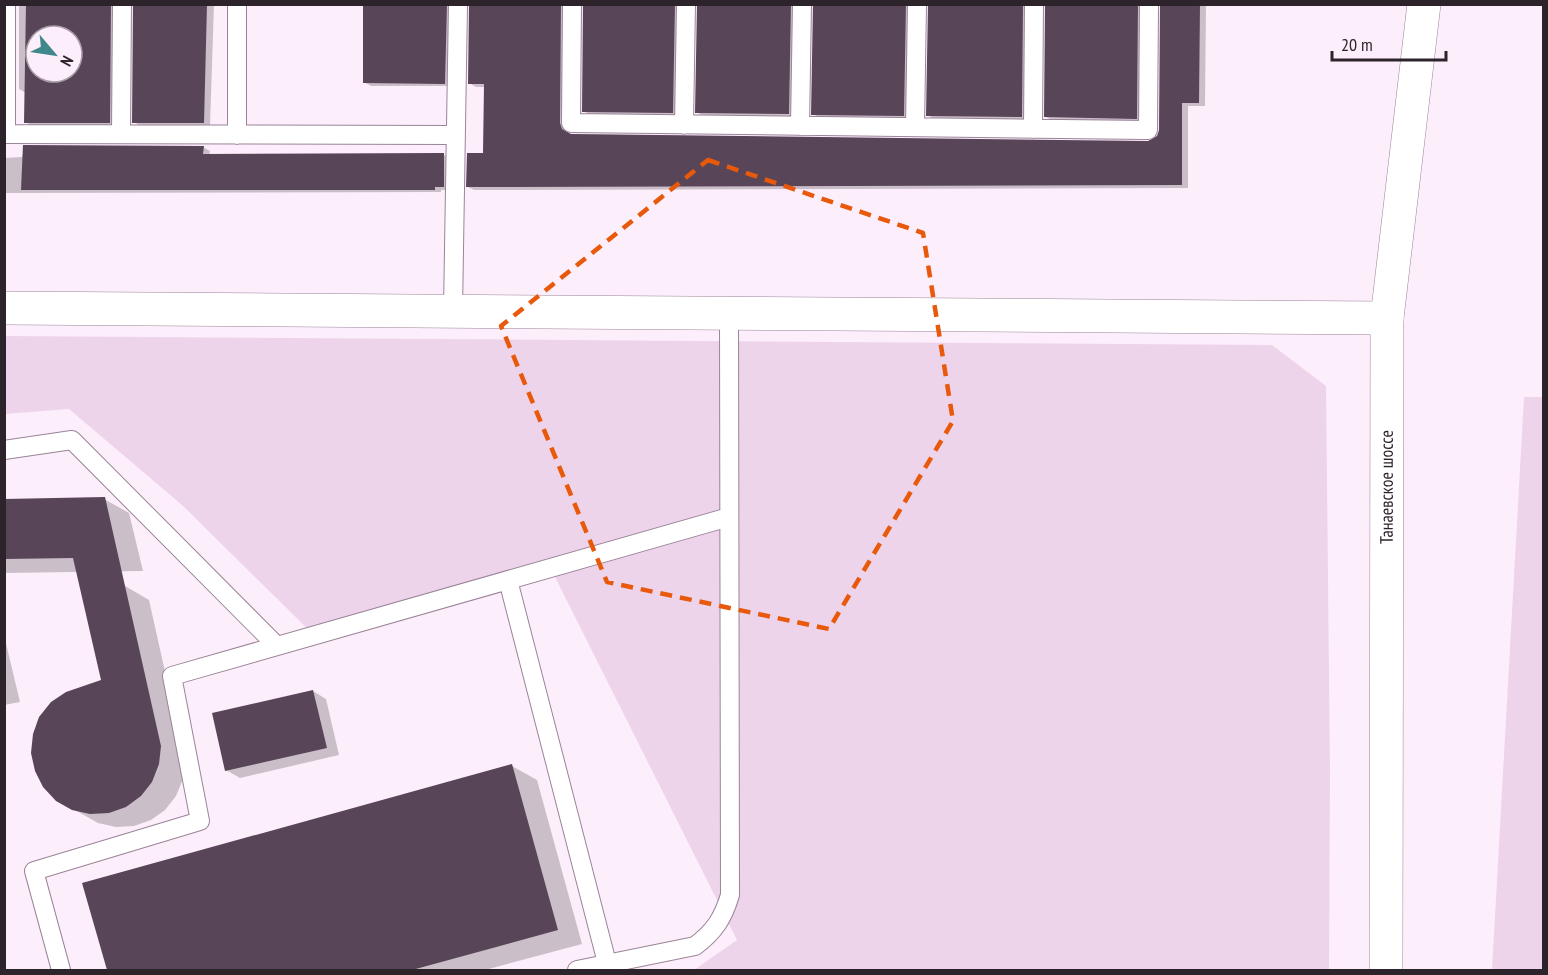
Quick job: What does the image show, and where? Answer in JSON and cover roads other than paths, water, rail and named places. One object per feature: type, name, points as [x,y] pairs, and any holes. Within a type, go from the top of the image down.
[{"type":"street","name":"Танаевское шоссе","points":[[1386,970],[1387,318],[1424,4]]},
{"type":"street","points":[[4,308],[1387,318]]},
{"type":"lane","points":[[6,4],[5,134],[455,135]]},
{"type":"lane","points":[[121,134],[122,4]]},
{"type":"lane","points":[[237,4],[237,135]]},
{"type":"lane","points":[[453,311],[458,4]]},
{"type":"lane","points":[[572,4],[571,123],[1148,130],[1149,4]]},
{"type":"lane","points":[[684,125],[686,4]]},
{"type":"lane","points":[[800,126],[802,4]]},
{"type":"lane","points":[[915,127],[917,4]]},
{"type":"lane","points":[[1032,129],[1034,4]]},
{"type":"lane","points":[[577,970],[696,946],[724,917],[730,895],[729,314]]},
{"type":"lane","points":[[4,450],[72,440],[278,646]]},
{"type":"lane","points":[[61,970],[34,871],[200,821],[172,676],[729,517]]},
{"type":"lane","points":[[508,580],[608,963]]}]
